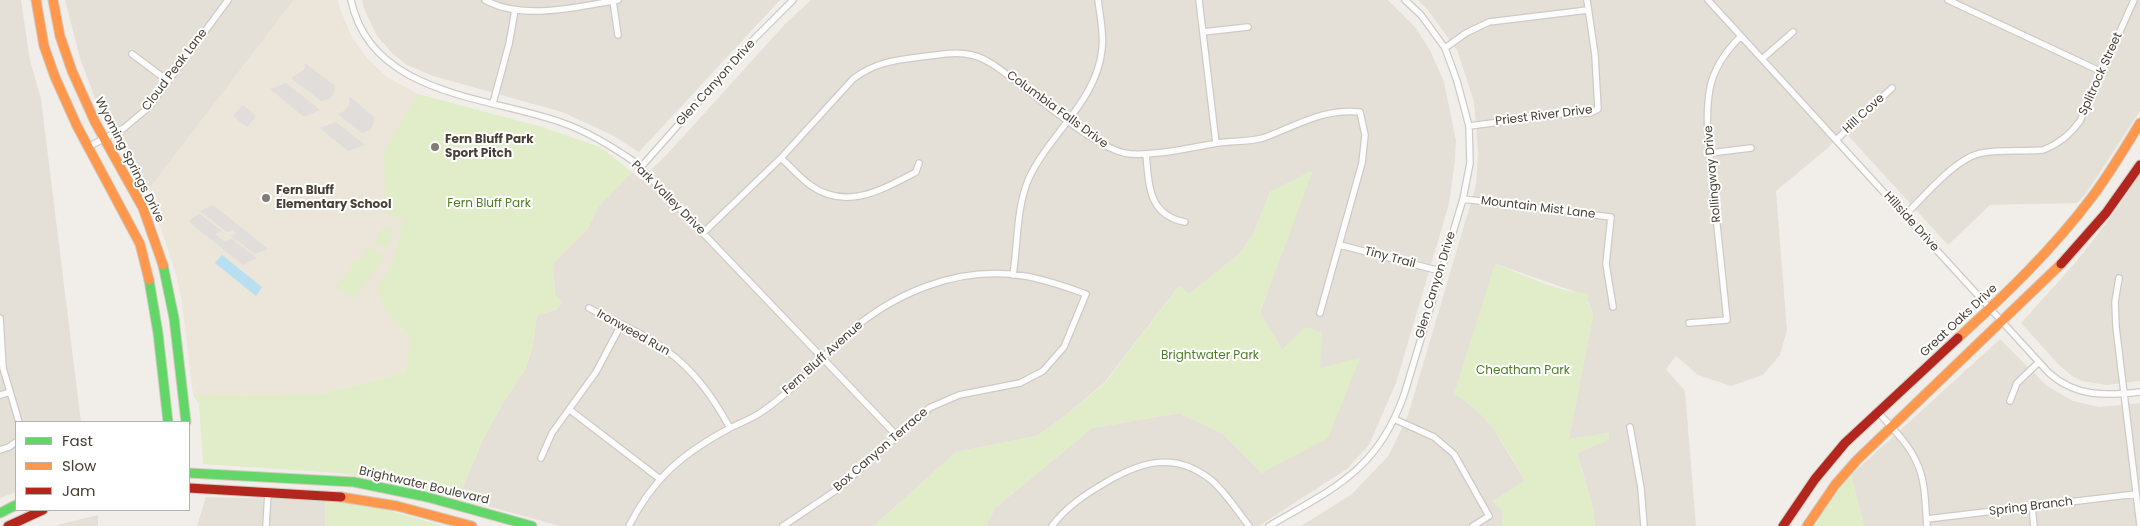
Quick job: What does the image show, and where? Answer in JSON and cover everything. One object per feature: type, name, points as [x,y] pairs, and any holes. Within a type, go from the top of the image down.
[{"type":"street","points":[[36,0],[48,57],[57,82],[88,147],[140,244],[146,262],[154,305],[168,421]]},
{"type":"street","name":"Wyoming Springs Drive","points":[[53,0],[64,49],[83,97],[147,216],[168,278],[176,326],[186,421]]},
{"type":"street","name":"Cloud Peak Lane","points":[[88,147],[140,116],[228,0]]},
{"type":"street","name":"Park Valley Drive","points":[[351,0],[364,33],[380,54],[400,71],[435,88],[562,122],[615,148],[641,167],[897,436]]},
{"type":"street","points":[[485,0],[515,10],[542,11],[616,0],[618,35]]},
{"type":"street","name":"Glen Canyon Drive","points":[[641,167],[755,38],[793,0]]},
{"type":"street","points":[[1013,275],[1019,222],[1027,184],[1041,157],[1093,84],[1099,67],[1103,35],[1098,0]]},
{"type":"street","points":[[1199,0],[1216,144]]},
{"type":"street","name":"Glen Canyon Drive","points":[[1269,526],[1352,475],[1380,446],[1394,420],[1404,395],[1463,199],[1470,163],[1469,126],[1457,81],[1445,48],[1421,15],[1405,0]]},
{"type":"street","name":"Priest River Drive","points":[[1469,126],[1563,114],[1590,113],[1598,109],[1599,97],[1595,55],[1587,0]]},
{"type":"street","name":"Hillside Drive","points":[[1708,0],[2054,377],[2078,391],[2098,395],[2140,392]]},
{"type":"street","points":[[1948,0],[2102,72]]},
{"type":"street","name":"Splitrock Street","points":[[1905,215],[1954,166],[1966,158],[1984,152],[2043,150],[2061,142],[2075,129],[2134,0]]},
{"type":"street","points":[[492,103],[509,44],[515,10]]},
{"type":"street","points":[[1445,48],[1466,33],[1489,22],[1588,10]]},
{"type":"street","points":[[1203,32],[1248,26]]},
{"type":"street","points":[[1762,59],[1793,32]]},
{"type":"street","name":"Rollingway Drive","points":[[1689,323],[1727,320],[1710,153],[1710,88],[1723,56],[1741,36]]},
{"type":"street","name":"Columbia Falls Drive","points":[[703,233],[781,158],[853,79],[872,66],[895,60],[953,53],[976,56],[996,66],[1068,120],[1111,149],[1127,154],[1146,154],[1261,138],[1308,118],[1330,112],[1360,112],[1365,135],[1362,162],[1320,313]]},
{"type":"street","points":[[132,54],[168,81]]},
{"type":"street","name":"Hill Cove","points":[[1836,140],[1892,88]]},
{"type":"street","name":"Great Oaks Drive","points":[[1783,526],[1800,499],[1835,453],[2017,284],[2087,207],[2140,123]]},
{"type":"street","points":[[1710,153],[1751,148]]},
{"type":"street","points":[[1146,154],[1148,179],[1157,206],[1168,218],[1185,222]]},
{"type":"street","points":[[781,158],[812,187],[831,195],[853,198],[881,191],[916,172],[919,163]]},
{"type":"street","points":[[1807,526],[1835,485],[1891,427],[2004,324],[2066,260],[2108,209],[2140,165]]},
{"type":"street","name":"Mountain Mist Lane","points":[[1463,199],[1611,217],[1606,264],[1613,307]]},
{"type":"street","name":"Tiny Trail","points":[[1340,245],[1440,271]]},
{"type":"street","name":"Fern Bluff Avenue","points":[[629,526],[647,495],[660,479],[684,456],[730,428],[759,414],[787,392],[860,324],[892,302],[915,290],[972,275],[1013,275],[1042,280],[1086,294]]},
{"type":"street","points":[[2119,278],[2115,314],[2140,525]]},
{"type":"street","name":"Box Canyon Terrace","points":[[783,526],[838,489],[924,412],[941,402],[959,395],[1020,383],[1043,371],[1064,347],[1086,294]]},
{"type":"street","name":"Ironweed Run","points":[[589,308],[658,344],[677,358],[707,390],[730,428]]},
{"type":"street","points":[[0,318],[3,368],[19,421]]},
{"type":"street","points":[[541,458],[552,433],[570,410],[606,356],[621,325]]},
{"type":"street","points":[[2010,401],[2017,383],[2039,362]]},
{"type":"street","points":[[0,395],[10,392]]},
{"type":"street","points":[[570,410],[660,479]]},
{"type":"street","points":[[1878,412],[1910,450],[1918,465],[1922,477],[1927,523]]},
{"type":"street","points":[[1394,420],[1434,437],[1454,454],[1490,516],[1473,526]]},
{"type":"street","points":[[1630,428],[1641,488],[1644,526]]},
{"type":"street","points":[[0,450],[15,443]]},
{"type":"street","points":[[1052,526],[1062,512],[1080,498],[1129,469],[1153,462],[1177,462],[1194,468],[1212,480],[1249,526]]},
{"type":"street","name":"Brightwater Boulevard","points":[[190,473],[354,482],[427,497],[532,526]]},
{"type":"street","name":"Brightwater Boulevard","points":[[190,488],[348,498],[397,506],[472,526]]},
{"type":"street","points":[[266,526],[268,493]]},
{"type":"street","name":"Spring Branch","points":[[1927,523],[2136,494]]},
{"type":"street","points":[[0,513],[15,506]]},
{"type":"street","points":[[2032,507],[2034,526]]},
{"type":"street","points":[[8,526],[41,511]]},
{"type":"shaded area","points":[[0,0],[21,0],[30,60],[41,99],[81,421],[15,421],[15,492],[0,498]]},
{"type":"shaded area","points":[[65,0],[294,0],[146,193],[97,104],[80,58]]},
{"type":"shaded area","name":"Fern Bluff Elementary School","points":[[294,0],[338,0],[339,7],[353,39],[368,59],[387,77],[418,94],[387,146],[403,219],[394,258],[379,289],[386,311],[411,339],[405,373],[321,394],[193,395],[182,302],[176,274],[159,223],[146,193]]},
{"type":"shaded area","points":[[362,0],[780,0],[639,152],[612,135],[562,112],[433,76],[407,65],[393,54],[377,36]]},
{"type":"shaded area","points":[[811,0],[1388,0],[1415,27],[1430,50],[1444,82],[1456,140],[1449,204],[1396,383],[1369,445],[1347,469],[1259,526],[986,526],[995,508],[1092,428],[1179,413],[1223,434],[1262,473],[1359,359],[1320,369],[1282,350],[1260,312],[1312,171],[1270,192],[1253,235],[1239,254],[1189,294],[1179,286],[1104,383],[1061,419],[1037,436],[956,452],[874,526],[560,526],[458,498],[483,439],[504,401],[525,370],[532,349],[537,315],[556,310],[553,264],[587,230],[598,207],[632,172],[641,180],[671,150],[785,24]]},
{"type":"shaded area","points":[[1418,0],[2140,0],[2140,111],[2085,195],[2077,203],[1990,205],[1948,245],[1843,130],[1828,148],[1776,191],[1787,330],[1780,355],[1763,375],[1731,386],[1698,375],[1676,356],[1666,369],[1685,391],[1696,526],[1595,526],[1593,508],[1577,453],[1609,439],[1609,433],[1569,439],[1593,315],[1587,299],[1579,293],[1496,264],[1455,394],[1489,421],[1525,481],[1494,501],[1503,511],[1502,526],[1301,526],[1352,494],[1389,455],[1408,415],[1476,185],[1478,152],[1474,102],[1457,50],[1427,9]]},
{"type":"shaded area","points":[[305,63],[335,86],[334,94],[329,99],[321,101],[291,78],[304,70]]},
{"type":"shaded area","points":[[286,83],[320,110],[304,117],[270,89]]},
{"type":"shaded area","points":[[350,97],[374,117],[370,130],[362,133],[338,114],[349,105]]},
{"type":"shaded area","points":[[243,105],[256,116],[247,127],[233,116]]},
{"type":"shaded area","points":[[336,122],[365,145],[348,151],[320,128]]},
{"type":"shaded area","points":[[2140,174],[2140,381],[2106,385],[2082,381],[2072,376],[2059,365],[2021,323],[2075,263],[2117,209]]},
{"type":"shaded area","points":[[213,205],[268,249],[255,254],[231,236],[236,233],[233,230],[227,232],[200,211]]},
{"type":"shaded area","points":[[200,214],[222,231],[215,234],[224,241],[232,239],[257,258],[243,265],[189,222],[193,217]]},
{"type":"shaded area","points":[[2000,339],[2047,386],[2073,401],[2099,407],[2140,403],[2140,526],[1864,526],[1851,475]]},
{"type":"shaded area","points":[[206,497],[325,500],[326,522],[325,526],[197,526]]},
{"type":"shaded area","points":[[98,515],[98,526],[56,526],[61,524]]},
{"type":"green space","name":"Fern Bluff Park","points":[[418,94],[542,127],[600,147],[632,172],[598,207],[587,230],[553,264],[555,294],[562,302],[556,310],[537,315],[532,349],[525,370],[504,401],[483,439],[458,498],[387,480],[339,473],[203,464],[199,404],[193,395],[321,394],[405,373],[411,339],[386,311],[378,289],[394,258],[403,219],[385,213],[384,155],[387,146]]},
{"type":"green space","name":"Brightwater Park","points":[[1313,170],[1260,312],[1282,350],[1305,327],[1322,332],[1320,368],[1360,358],[1328,438],[1262,473],[1223,434],[1179,413],[1092,428],[995,508],[986,526],[874,526],[956,452],[1037,436],[1061,419],[1105,383],[1179,286],[1189,294],[1239,254],[1253,235],[1270,192]]},
{"type":"green space","points":[[383,226],[394,230],[386,247],[375,243]]},
{"type":"green space","points":[[369,246],[385,258],[353,299],[336,287],[357,259],[360,261]]},
{"type":"green space","name":"Cheatham Park","points":[[1495,264],[1565,290],[1588,293],[1588,304],[1593,315],[1569,439],[1609,433],[1609,439],[1577,453],[1593,508],[1595,526],[1502,526],[1503,511],[1493,501],[1525,481],[1488,422],[1454,394]]},
{"type":"green space","points":[[1851,475],[1864,526],[1816,526],[1819,515]]},
{"type":"green space","points":[[325,500],[362,503],[443,526],[325,526]]},
{"type":"water","points":[[222,255],[262,287],[256,296],[215,263]]},
{"type":"traffic: fast","points":[[163,265],[174,318],[186,421]]},
{"type":"traffic: fast","points":[[149,280],[158,333],[168,421]]},
{"type":"traffic: fast","points":[[190,473],[354,482],[427,497],[532,526]]},
{"type":"traffic: fast","points":[[0,513],[15,506]]},
{"type":"traffic: slow","points":[[36,0],[44,46],[55,77],[77,126],[140,244],[149,280]]},
{"type":"traffic: slow","points":[[53,0],[60,36],[72,71],[95,122],[143,208],[163,265]]},
{"type":"traffic: slow","points":[[1958,338],[2011,288],[2061,235],[2099,188],[2140,123]]},
{"type":"traffic: slow","points":[[1807,526],[1835,485],[1857,460],[2061,264]]},
{"type":"traffic: slow","points":[[341,497],[397,506],[472,526]]},
{"type":"traffic: jam","points":[[2061,264],[2106,213],[2140,165]]},
{"type":"traffic: jam","points":[[1783,526],[1815,479],[1845,443],[1958,338]]},
{"type":"traffic: jam","points":[[190,488],[341,497]]},
{"type":"traffic: jam","points":[[8,526],[41,511]]},
{"type":"place","name":"Fern Bluff Park Sport Pitch","points":[[435,147]]},
{"type":"place","name":"Fern Bluff Elementary School","points":[[266,198]]}]
